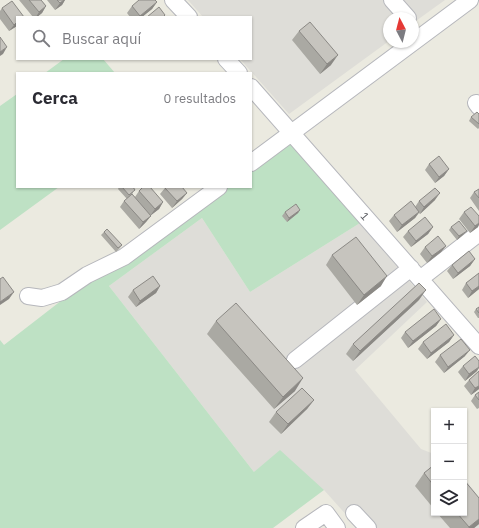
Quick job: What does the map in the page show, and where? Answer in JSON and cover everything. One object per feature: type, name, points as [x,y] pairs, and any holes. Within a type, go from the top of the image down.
[{"type":"street","points":[[174,0],[188,16]]},
{"type":"street","points":[[392,0],[403,12]]},
{"type":"street","points":[[419,28],[470,0]]},
{"type":"street","points":[[475,0],[479,5]]},
{"type":"street","points":[[252,162],[292,132],[395,48]]},
{"type":"street","points":[[227,60],[238,72]]},
{"type":"street","name":"1","points":[[252,88],[478,344]]},
{"type":"street","points":[[28,296],[42,298],[62,292],[87,275],[124,257],[218,188]]},
{"type":"street","points":[[295,360],[416,273],[479,233]]},
{"type":"street","points":[[304,528],[326,513],[337,528]]},
{"type":"street","points":[[354,513],[368,528]]},
{"type":"shaded area","points":[[188,0],[445,0],[419,19],[419,12],[383,12],[383,45],[289,114],[241,60],[252,60],[252,16],[202,16]]},
{"type":"shaded area","points":[[202,218],[250,292],[360,223],[427,302],[355,370],[421,449],[431,453],[431,516],[467,516],[467,482],[479,497],[479,528],[358,528],[324,490],[254,472],[109,286]]},
{"type":"green space","points":[[63,60],[104,60],[114,72],[46,72]]},
{"type":"green space","points":[[16,95],[16,188],[58,188],[0,230],[0,106]]},
{"type":"green space","points":[[282,129],[360,223],[250,292],[202,218],[109,286],[254,472],[280,450],[324,490],[273,528],[0,528],[0,340],[4,345],[207,188],[252,188],[252,152]]},
{"type":"building","points":[[29,0],[41,0],[46,6],[39,12]]},
{"type":"building","points":[[57,0],[64,0],[60,3]]},
{"type":"building","points":[[139,0],[155,0],[157,2],[140,16],[132,6]]},
{"type":"building","points":[[12,1],[23,16],[16,16],[16,23],[14,25],[2,8]]},
{"type":"building","points":[[159,7],[165,15],[164,16],[148,16]]},
{"type":"building","points":[[310,22],[338,55],[327,64],[299,31]]},
{"type":"building","points":[[0,37],[7,47],[0,52]]},
{"type":"building","points":[[477,112],[479,114],[479,124],[471,117]]},
{"type":"building","points":[[439,156],[449,169],[439,177],[429,164]]},
{"type":"building","points":[[123,188],[134,188],[135,190],[129,195]]},
{"type":"building","points":[[142,188],[151,188],[163,202],[155,209],[139,191]]},
{"type":"building","points":[[165,188],[183,188],[187,193],[177,201]]},
{"type":"building","points":[[435,188],[440,193],[424,207],[419,201]]},
{"type":"building","points":[[479,189],[479,198],[474,192]]},
{"type":"building","points":[[132,194],[151,216],[143,222],[124,201]]},
{"type":"building","points":[[411,201],[419,212],[402,225],[394,215]]},
{"type":"building","points":[[296,204],[300,210],[289,218],[285,212]]},
{"type":"building","points":[[471,207],[479,216],[479,223],[475,226],[464,212]]},
{"type":"building","points":[[425,217],[433,227],[416,241],[408,231]]},
{"type":"building","points":[[459,221],[467,231],[459,236],[451,227]]},
{"type":"building","points":[[107,229],[122,245],[118,248],[104,232]]},
{"type":"building","points":[[438,236],[446,246],[432,256],[425,247]]},
{"type":"building","points":[[356,237],[387,276],[364,295],[332,255]]},
{"type":"building","points":[[469,251],[475,259],[458,273],[452,265]]},
{"type":"building","points":[[479,273],[479,286],[472,291],[466,283]]},
{"type":"building","points":[[153,276],[160,286],[140,301],[133,290]]},
{"type":"building","points":[[3,277],[14,292],[0,302],[0,279]]},
{"type":"building","points":[[419,283],[426,290],[360,351],[353,344]]},
{"type":"building","points":[[236,303],[303,378],[283,397],[216,321]]},
{"type":"building","points":[[434,309],[441,319],[413,341],[405,332]]},
{"type":"building","points":[[446,324],[454,335],[431,353],[423,342]]},
{"type":"building","points":[[461,339],[470,350],[448,367],[440,355]]},
{"type":"building","points":[[475,356],[479,361],[479,367],[469,374],[463,366]]},
{"type":"building","points":[[479,371],[479,386],[475,388],[469,380]]},
{"type":"building","points":[[302,388],[314,400],[288,424],[276,412]]},
{"type":"building","points":[[479,392],[479,400],[475,395]]},
{"type":"building","points":[[431,467],[431,482],[424,473]]},
{"type":"building","points":[[467,484],[479,498],[479,519],[469,527],[460,516],[467,516]]}]
